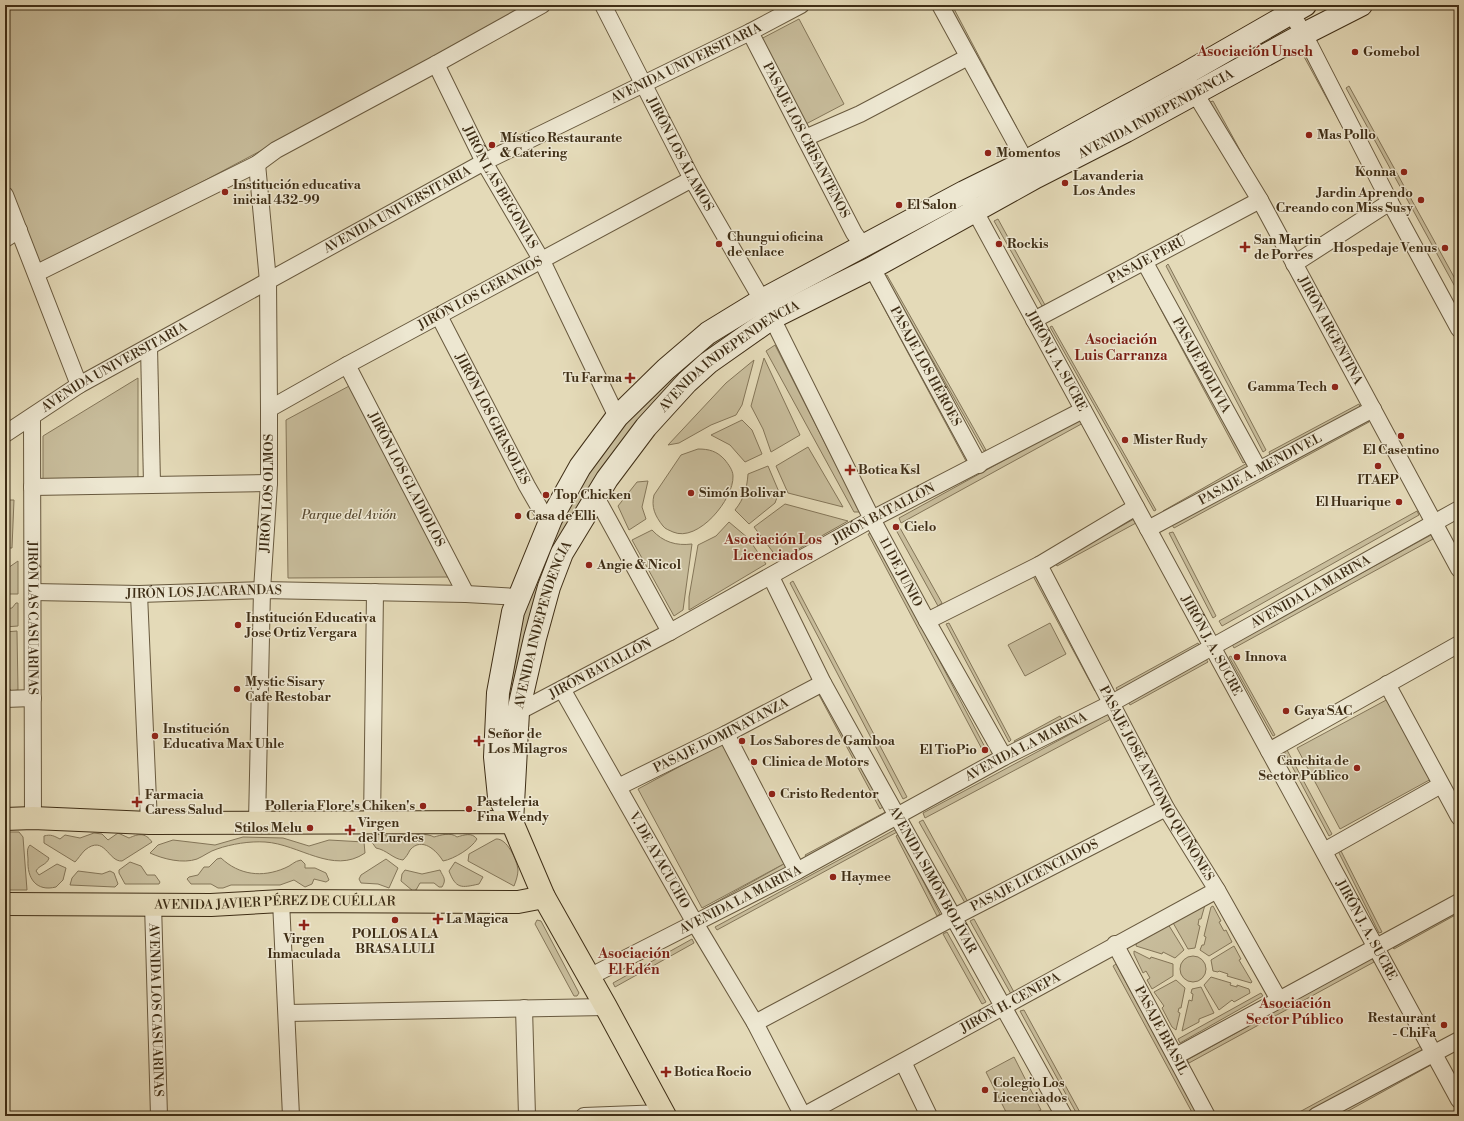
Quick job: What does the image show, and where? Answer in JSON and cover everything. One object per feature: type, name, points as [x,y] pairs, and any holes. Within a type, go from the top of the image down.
[{"type":"highway","points":[[5,819],[33,818],[150,823],[512,822],[544,897],[664,1114]]},
{"type":"highway","name":"AVENIDA JAVIER PÉREZ DE CUÉLLAR","points":[[5,904],[211,905],[281,901],[518,902],[544,897]]},
{"type":"street","points":[[37,273],[257,164],[276,150],[542,5]]},
{"type":"street","name":"JIRÓN LOS ÁLAMOS","points":[[603,5],[642,84],[692,179],[767,309]]},
{"type":"street","name":"AVENIDA UNIVERSITARIA","points":[[5,434],[32,418],[79,385],[484,162],[750,32],[801,5]]},
{"type":"street","points":[[940,5],[1030,169]]},
{"type":"street","name":"AVENIDA INDEPENDENCIA","points":[[512,822],[518,712],[535,638],[549,587],[562,553],[607,479],[646,428],[687,382],[767,309],[864,247],[964,192],[1030,169],[1126,131],[1304,34],[1361,5]]},
{"type":"street","points":[[1298,9],[1304,34],[1390,202],[1458,324]]},
{"type":"street","name":"AVENIDA INDEPENDENCIA","points":[[512,822],[498,797],[495,757],[498,693],[513,612],[550,519],[580,466],[617,417],[666,369],[708,333],[872,268],[975,212],[1030,169],[1115,112],[1185,74],[1298,9]]},
{"type":"street","name":"PASAJE LOS CRISANTENOS","points":[[750,32],[854,234],[864,247]]},
{"type":"street","points":[[805,138],[860,114],[968,57]]},
{"type":"street","name":"JIRÓN LAS BEGONIAS","points":[[436,64],[484,162],[542,260],[617,417]]},
{"type":"street","name":"JIRÓN ARGENTINA","points":[[1185,74],[1195,94],[1260,200],[1459,569]]},
{"type":"street","points":[[1115,112],[1126,131]]},
{"type":"street","name":"JIRÓN LOS OLMOS","points":[[257,164],[268,280],[269,409],[269,483],[262,590],[257,822]]},
{"type":"street","name":"JIRÓN LOS GERANIOS","points":[[269,409],[347,365],[692,179]]},
{"type":"street","name":"JIRÓN J. A. SUCRE","points":[[964,192],[1459,1100]]},
{"type":"street","points":[[5,195],[37,273],[79,385]]},
{"type":"street","name":"PASAJE PERÚ","points":[[1034,320],[1260,200]]},
{"type":"street","points":[[1294,264],[1390,202]]},
{"type":"street","points":[[5,239],[19,230]]},
{"type":"street","name":"PASAJE BOLIVIA","points":[[1144,262],[1259,470]]},
{"type":"street","name":"PASAJE LOS HÉROES","points":[[872,268],[979,465]]},
{"type":"street","name":"11 DE JUNIO","points":[[767,309],[872,519],[927,621],[1004,757]]},
{"type":"street","name":"JIRÓN LOS GIRASOLES","points":[[439,316],[527,486],[542,512],[550,519]]},
{"type":"street","points":[[149,347],[152,484]]},
{"type":"street","name":"JIRÓN LOS GLADIOLOS","points":[[347,365],[466,594]]},
{"type":"street","name":"PASAJE A. MENDIVEL","points":[[1148,529],[1372,409]]},
{"type":"street","name":"JIRÓN BATALLÓN","points":[[518,712],[670,632],[872,519],[1083,410]]},
{"type":"street","name":"JIRÓN LAS CASUARINAS","points":[[32,418],[33,818]]},
{"type":"street","points":[[32,487],[269,483]]},
{"type":"street","points":[[596,497],[670,632]]},
{"type":"street","points":[[927,621],[1039,565],[1136,508]]},
{"type":"street","name":"AVENIDA LA MARINA","points":[[589,977],[798,871],[1004,757],[1110,704],[1459,509]]},
{"type":"street","name":"PASAJE JOSÉ ANTONIO QUIÑONES","points":[[1039,565],[1110,704],[1166,808],[1217,890],[1278,1000]]},
{"type":"street","name":"AVENIDA SIMÓN BOLÍVAR","points":[[770,577],[823,683],[1064,1116]]},
{"type":"street","name":"JIRÓN LOS JACARANDAS","points":[[33,592],[139,594],[262,590],[466,594],[518,598]]},
{"type":"street","points":[[372,823],[375,592]]},
{"type":"street","points":[[139,594],[150,823]]},
{"type":"street","points":[[1269,751],[1459,644]]},
{"type":"street","name":"PASAJE DOMINAYANZA","points":[[618,787],[726,734],[823,683]]},
{"type":"street","points":[[1387,684],[1459,818]]},
{"type":"street","name":"V. DE AYACUCHO","points":[[562,689],[695,923],[755,1023],[803,1116]]},
{"type":"street","points":[[5,699],[33,698]]},
{"type":"street","points":[[726,734],[798,871]]},
{"type":"street","points":[[1324,851],[1441,785]]},
{"type":"street","name":"PASAJE LICENCIADOS","points":[[755,1023],[954,917],[1166,808]]},
{"type":"street","name":"JIRÓN H. CENEPA","points":[[803,1116],[1115,944],[1217,890]]},
{"type":"street","points":[[281,901],[291,1116]]},
{"type":"street","points":[[1176,1056],[1459,902]]},
{"type":"street","name":"AVENIDA LOS CASUARINAS","points":[[153,904],[159,1116]]},
{"type":"street","name":"PASAJE BRASIL","points":[[1115,944],[1207,1116]]},
{"type":"street","points":[[287,1013],[606,1007]]},
{"type":"street","points":[[524,1008],[527,1116]]},
{"type":"street","points":[[1316,1116],[1459,1040]]},
{"type":"street","points":[[903,1062],[929,1116]]},
{"type":"street","points":[[584,1116],[664,1114]]},
{"type":"green space","points":[[5,5],[536,5],[47,264],[35,260],[5,179]]},
{"type":"green space","points":[[945,5],[952,5],[1022,138]]},
{"type":"green space","points":[[799,19],[844,104],[804,125],[759,40]]},
{"type":"green space","points":[[1305,52],[1385,205],[1302,53]]},
{"type":"green space","points":[[1349,86],[1459,286],[1459,294],[1346,88]]},
{"type":"green space","points":[[1213,101],[1296,252],[1294,253],[1210,102]]},
{"type":"green space","points":[[998,219],[1045,305],[1042,306],[994,221]]},
{"type":"green space","points":[[1168,264],[1266,450],[1263,452],[1166,266]]},
{"type":"green space","points":[[887,275],[986,450],[984,451],[885,276]]},
{"type":"green space","points":[[1148,276],[1247,461],[1243,463],[1144,278]]},
{"type":"green space","points":[[874,279],[972,460],[967,463],[870,282]]},
{"type":"green space","points":[[762,309],[611,461],[516,683],[500,733],[520,621],[552,542],[585,476],[632,415],[682,361]]},
{"type":"green space","points":[[1052,326],[1156,510],[1154,511],[1050,327]]},
{"type":"green space","points":[[775,345],[860,512],[854,512],[766,351]]},
{"type":"green space","points":[[764,358],[800,435],[771,452],[763,429],[751,406]]},
{"type":"green space","points":[[754,360],[742,405],[736,415],[711,425],[679,443],[668,445],[726,383]]},
{"type":"green space","points":[[138,378],[138,481],[43,482],[43,436]]},
{"type":"green space","name":"Parque del Avión","points":[[351,385],[449,577],[288,578],[286,420]]},
{"type":"green space","points":[[1359,404],[1360,407],[1270,455],[1269,452]]},
{"type":"green space","points":[[1083,417],[1085,422],[901,523],[899,518]]},
{"type":"green space","points":[[1367,419],[1369,422],[1174,528],[1172,525]]},
{"type":"green space","points":[[742,420],[752,430],[762,454],[745,462],[730,445],[711,435]]},
{"type":"green space","points":[[808,447],[843,507],[788,493],[776,466]]},
{"type":"green space","points":[[698,449],[713,451],[725,460],[733,474],[732,485],[728,496],[721,507],[713,517],[703,525],[693,531],[683,534],[673,532],[664,527],[656,515],[653,507],[654,495],[681,455]]},
{"type":"green space","points":[[1249,462],[1251,465],[1164,514],[1163,511]]},
{"type":"green space","points":[[768,466],[779,492],[775,503],[749,524],[735,510],[741,502],[747,484],[748,474]]},
{"type":"green space","points":[[648,481],[642,507],[646,519],[629,530],[618,506],[637,482]]},
{"type":"green space","points":[[5,500],[14,500],[12,548],[5,548]]},
{"type":"green space","points":[[785,504],[848,521],[779,560],[754,527]]},
{"type":"green space","points":[[1417,511],[1419,515],[1222,626],[1219,621]]},
{"type":"green space","points":[[1134,519],[1136,523],[1057,566],[1055,563]]},
{"type":"green space","points":[[729,522],[748,538],[766,564],[689,610],[689,597],[698,545],[716,536]]},
{"type":"green space","points":[[900,528],[942,603],[938,606],[896,530]]},
{"type":"green space","points":[[652,530],[661,538],[675,544],[692,544],[683,610],[674,616],[632,540]]},
{"type":"green space","points":[[1173,532],[1216,616],[1213,618],[1169,533]]},
{"type":"green space","points":[[872,533],[987,751],[984,753],[868,534]]},
{"type":"green space","points":[[1431,535],[1433,539],[1234,648],[1232,644]]},
{"type":"green space","points":[[18,561],[18,594],[5,594],[5,570]]},
{"type":"green space","points":[[1036,575],[1098,690],[1095,691],[1033,576]]},
{"type":"green space","points":[[793,581],[907,797],[903,799],[790,583]]},
{"type":"green space","points":[[16,603],[18,603],[18,626],[5,627],[5,609],[12,608]]},
{"type":"green space","points":[[949,623],[1011,740],[1009,742],[946,624]]},
{"type":"green space","points":[[1050,623],[1066,654],[1025,676],[1008,645]]},
{"type":"green space","points":[[17,631],[18,690],[12,691],[5,684],[5,632]]},
{"type":"green space","points":[[1198,643],[1200,647],[1118,691],[1116,688]]},
{"type":"green space","points":[[1231,656],[1275,735],[1273,736],[1229,657]]},
{"type":"green space","points":[[1206,659],[1208,662],[1130,705],[1128,701]]},
{"type":"green space","points":[[824,693],[884,806],[880,809],[819,695]]},
{"type":"green space","points":[[1390,698],[1433,778],[1340,829],[1297,748]]},
{"type":"green space","points":[[1108,714],[1111,719],[925,818],[923,813]]},
{"type":"green space","points":[[1060,716],[1063,721],[1017,745],[1014,741]]},
{"type":"green space","points":[[727,741],[791,860],[702,908],[638,789]]},
{"type":"green space","points":[[1287,750],[1332,834],[1329,836],[1284,751]]},
{"type":"green space","points":[[889,810],[890,813],[807,858],[805,855]]},
{"type":"green space","points":[[923,820],[968,902],[965,903],[919,822]]},
{"type":"green space","points":[[898,828],[899,831],[717,930],[715,927]]},
{"type":"green space","points":[[5,832],[19,832],[23,837],[27,890],[5,890]]},
{"type":"green space","points":[[94,833],[102,834],[108,840],[118,833],[129,838],[144,835],[152,842],[122,861],[117,860],[102,847],[97,845],[92,846],[85,850],[75,862],[44,843],[44,836],[46,835],[60,839],[65,835],[80,838]]},
{"type":"green space","points":[[383,834],[386,836],[398,834],[409,837],[421,834],[434,837],[446,834],[455,835],[457,837],[462,835],[473,835],[477,839],[457,856],[447,860],[443,861],[429,846],[419,844],[410,850],[403,860],[376,848],[369,838],[373,835]]},
{"type":"green space","points":[[899,834],[940,914],[937,916],[896,836]]},
{"type":"green space","points":[[243,837],[283,838],[309,846],[329,840],[364,842],[365,853],[353,859],[341,861],[328,860],[278,844],[253,842],[222,847],[197,859],[186,861],[173,860],[150,853],[158,845],[173,840],[215,845]]},
{"type":"green space","points":[[496,839],[504,842],[508,846],[516,861],[518,872],[514,886],[468,861],[469,854]]},
{"type":"green space","points":[[30,845],[49,858],[47,862],[36,871],[39,875],[57,864],[66,868],[63,880],[56,887],[43,887],[34,882],[31,878],[28,867],[28,848]]},
{"type":"green space","points":[[1340,849],[1382,932],[1379,933],[1338,851]]},
{"type":"green space","points":[[221,858],[235,868],[259,874],[276,871],[301,860],[305,864],[305,868],[315,868],[326,873],[329,880],[326,882],[314,879],[312,884],[305,887],[294,880],[280,885],[231,885],[218,888],[211,884],[191,884],[187,879],[198,875],[204,867],[209,867],[217,859]]},
{"type":"green space","points":[[386,859],[398,868],[389,888],[378,884],[361,883],[359,879],[361,875]]},
{"type":"green space","points":[[791,860],[794,865],[704,914],[702,910]]},
{"type":"green space","points":[[130,862],[141,866],[147,875],[155,875],[160,882],[159,884],[125,884],[119,870]]},
{"type":"green space","points":[[455,862],[483,877],[479,884],[460,886],[457,884],[449,871]]},
{"type":"green space","points":[[405,870],[422,874],[440,870],[444,878],[444,882],[442,887],[439,887],[434,883],[420,883],[416,890],[413,891],[401,881],[402,874]]},
{"type":"green space","points":[[78,871],[102,874],[110,871],[114,873],[118,884],[115,887],[70,885],[72,878]]},
{"type":"green space","points":[[1205,905],[1201,919],[1199,919],[1198,925],[1200,926],[1195,948],[1188,949],[1172,921]]},
{"type":"green space","points":[[1213,906],[1221,921],[1219,922],[1224,931],[1226,930],[1232,942],[1209,956],[1200,950],[1202,945],[1204,945],[1206,937],[1204,936],[1211,907]]},
{"type":"green space","points":[[1459,910],[1459,913],[1394,949],[1393,948]]},
{"type":"green space","points":[[974,919],[1014,992],[1011,994],[970,921]]},
{"type":"green space","points":[[537,920],[541,921],[579,993],[577,996],[574,996],[535,924]]},
{"type":"green space","points":[[1168,924],[1184,950],[1175,958],[1163,952],[1162,954],[1136,946],[1137,941],[1160,930]]},
{"type":"green space","points":[[947,932],[986,1002],[982,1004],[943,934]]},
{"type":"green space","points":[[692,939],[694,943],[615,987],[613,983]]},
{"type":"green space","points":[[1234,946],[1241,959],[1239,960],[1252,982],[1251,983],[1227,976],[1228,974],[1219,971],[1213,971],[1211,960]]},
{"type":"green space","points":[[1134,951],[1150,959],[1151,957],[1173,964],[1173,976],[1152,989],[1147,980],[1150,978],[1146,971],[1143,973]]},
{"type":"green space","points":[[1193,956],[1202,960],[1206,969],[1202,978],[1193,982],[1184,978],[1180,969],[1184,960]]},
{"type":"green space","points":[[1372,958],[1374,962],[1189,1063],[1187,1060]]},
{"type":"green space","points":[[1116,964],[1198,1116],[1194,1116],[1113,966]]},
{"type":"green space","points":[[1211,977],[1231,983],[1230,985],[1237,987],[1237,985],[1249,989],[1250,993],[1234,1002],[1232,1000],[1219,1010],[1204,985]]},
{"type":"green space","points":[[1176,980],[1185,988],[1181,1008],[1179,1008],[1178,1012],[1180,1013],[1176,1030],[1172,1027],[1162,1008],[1164,1006],[1154,992]]},
{"type":"green space","points":[[1201,987],[1214,1013],[1199,1019],[1199,1022],[1182,1031],[1189,1000],[1192,1001],[1192,989]]},
{"type":"green space","points":[[1261,993],[1263,996],[1180,1043],[1178,1039]]},
{"type":"green space","points":[[1024,1010],[1082,1116],[1078,1116],[1020,1011]]},
{"type":"green space","points":[[1421,1046],[1423,1050],[1301,1116],[1292,1116]]},
{"type":"green space","points":[[1014,1057],[1041,1110],[1029,1116],[1008,1116],[986,1072]]},
{"type":"green space","points":[[1430,1063],[1431,1065],[1339,1116],[1333,1116]]},
{"type":"place","name":"Gomebol","points":[[1355,52]]},
{"type":"place","name":"Mas Pollo","points":[[1309,135]]},
{"type":"place","name":"Místico Restaurante & Catering","points":[[492,145]]},
{"type":"place","name":"Momentos","points":[[988,153]]},
{"type":"place","name":"Konna","points":[[1404,172]]},
{"type":"place","name":"Lavanderia Los Andes","points":[[1065,183]]},
{"type":"place","name":"Institución educativa inicial 432-99","points":[[225,192]]},
{"type":"place","name":"Jardin Aprendo Creando con Miss Susy","points":[[1421,200]]},
{"type":"place","name":"El Salon","points":[[899,205]]},
{"type":"place","name":"Chungui oficina de enlace","points":[[719,244]]},
{"type":"place","name":"Rockis","points":[[999,244]]},
{"type":"place","name":"San Martin de Porres","points":[[1245,247]]},
{"type":"place","name":"Hospedaje Venus","points":[[1445,248]]},
{"type":"place","name":"Tu Farma","points":[[630,378]]},
{"type":"place","name":"Gamma Tech","points":[[1335,387]]},
{"type":"place","name":"El Casentino","points":[[1401,436]]},
{"type":"place","name":"Mister Rudy","points":[[1125,440]]},
{"type":"place","name":"ITAEP","points":[[1378,466]]},
{"type":"place","name":"Botica Ksl","points":[[850,470]]},
{"type":"place","name":"Simón Bolivar","points":[[691,493]]},
{"type":"place","name":"Top Chicken","points":[[546,495]]},
{"type":"place","name":"El Huarique","points":[[1399,502]]},
{"type":"place","name":"Casa de Elli","points":[[518,516]]},
{"type":"place","name":"Cielo","points":[[896,527]]},
{"type":"place","name":"Angie & Nicol","points":[[589,565]]},
{"type":"place","name":"Institución Educativa Jose Ortiz Vergara","points":[[238,625]]},
{"type":"place","name":"Innova","points":[[1237,657]]},
{"type":"place","name":"Mystic Sisary Cafe Restobar","points":[[237,689]]},
{"type":"place","name":"Gaya SAC","points":[[1286,711]]},
{"type":"place","name":"Institución Educativa Max Uhle","points":[[155,736]]},
{"type":"place","name":"Señor de Los Milagros","points":[[479,741]]},
{"type":"place","name":"Los Sabores de Gamboa","points":[[742,741]]},
{"type":"place","name":"El TioPio","points":[[985,750]]},
{"type":"place","name":"Clinica de Motors","points":[[754,762]]},
{"type":"place","name":"Canchita de Sector Público","points":[[1357,768]]},
{"type":"place","name":"Cristo Redentor","points":[[772,794]]},
{"type":"place","name":"Farmacia Caress Salud","points":[[137,802]]},
{"type":"place","name":"Polleria Flore's Chiken's","points":[[423,806]]},
{"type":"place","name":"Pasteleria Fina Wendy","points":[[469,809]]},
{"type":"place","name":"Stilos Melu","points":[[310,828]]},
{"type":"place","name":"Virgen del Lurdes","points":[[350,830]]},
{"type":"place","name":"Haymee","points":[[833,877]]},
{"type":"place","name":"La Magica","points":[[438,919]]},
{"type":"place","name":"POLLOS A LA BRASA LULI","points":[[395,920]]},
{"type":"place","name":"Virgen Inmaculada","points":[[304,925]]},
{"type":"place","name":"Restaurant - ChiFa","points":[[1444,1025]]},
{"type":"place","name":"Botica Rocio","points":[[666,1072]]},
{"type":"place","name":"Colegio Los Licenciados","points":[[985,1090]]},
{"type":"district","name":"Asociación Unsch","points":[[1255,52]]},
{"type":"district","name":"Asociación Luis Carranza","points":[[1121,348]]},
{"type":"district","name":"Asociación Los Licenciados","points":[[773,548]]},
{"type":"district","name":"Asociación El Edén","points":[[634,962]]},
{"type":"district","name":"Asociación Sector Público","points":[[1295,1012]]}]
